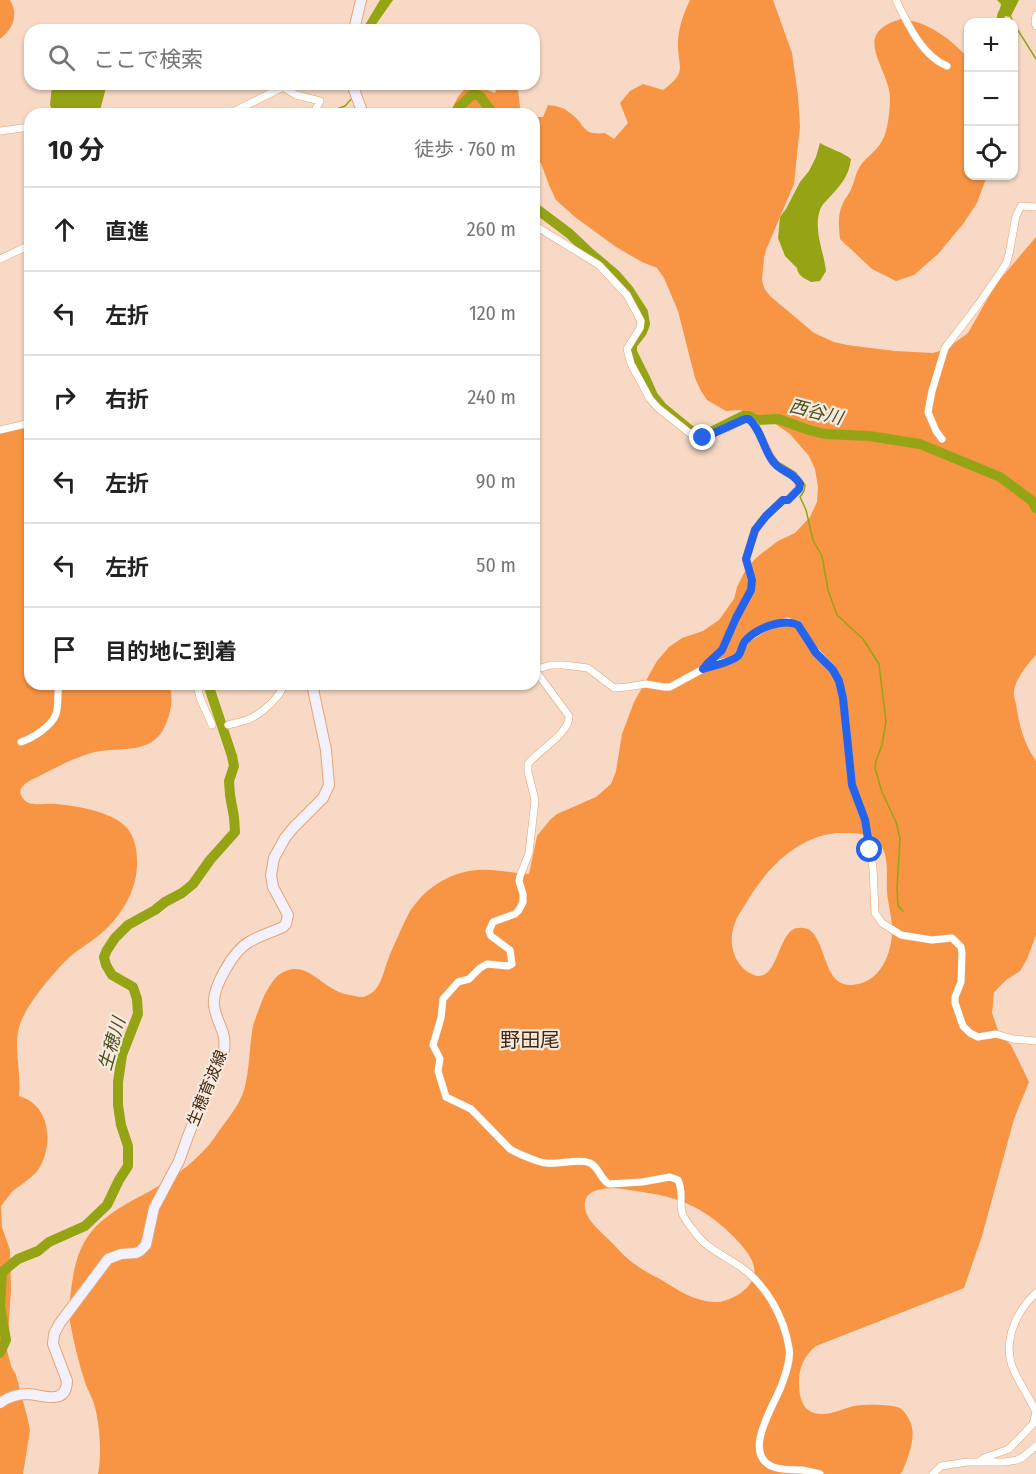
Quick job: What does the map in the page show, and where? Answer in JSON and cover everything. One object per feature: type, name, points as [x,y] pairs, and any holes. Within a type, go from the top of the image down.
[{"type":"main road","points":[[355,24],[361,0]]},
{"type":"main road","points":[[354,91],[361,108]]},
{"type":"main road","name":"生穂育波線","points":[[0,1403],[20,1394],[54,1398],[65,1391],[68,1381],[53,1344],[54,1334],[60,1323],[108,1259],[120,1254],[136,1253],[146,1245],[154,1208],[179,1161],[224,1050],[225,1041],[214,1004],[217,987],[240,949],[248,942],[286,924],[288,915],[273,887],[271,875],[274,858],[285,838],[323,798],[329,785],[326,750],[313,690]]},
{"type":"street","points":[[896,0],[922,46],[938,63],[947,66]]},
{"type":"street","points":[[1036,15],[1036,26]]},
{"type":"street","points":[[241,108],[277,90]]},
{"type":"street","points":[[288,90],[296,95],[320,101],[316,108]]},
{"type":"street","points":[[0,131],[24,128]]},
{"type":"street","points":[[942,439],[928,412],[945,348],[978,306],[1006,264],[1010,254],[1016,216],[1021,206],[1036,207]]},
{"type":"street","points":[[540,229],[599,265],[627,295],[641,321],[640,328],[628,345],[628,354],[647,394],[658,408],[697,439],[707,438],[749,419],[755,426],[773,462],[796,478],[800,484],[799,489],[788,500],[783,500],[755,530],[746,559],[752,580],[751,590],[722,650],[703,669]]},
{"type":"street","points":[[0,259],[24,248]]},
{"type":"street","points":[[0,430],[24,424]]},
{"type":"street","points":[[540,668],[551,664],[588,668],[610,686],[620,688],[646,684],[670,687],[703,669],[737,657],[747,639],[764,628],[787,621],[798,625],[816,653],[833,670],[839,681],[843,698],[852,785],[865,820],[873,867],[875,913],[888,928],[901,935],[932,940],[952,938],[961,946],[963,953],[961,982],[955,1003],[963,1026],[970,1033],[978,1037],[996,1034],[1013,1039],[1036,1041]]},
{"type":"street","points":[[540,678],[569,716],[569,723],[530,761],[527,767],[535,800],[529,853],[519,881],[523,902],[515,914],[493,922],[489,931],[491,936],[510,950],[512,964],[508,966],[484,965],[469,979],[458,982],[442,1000],[441,1018],[433,1045],[440,1059],[438,1071],[445,1095],[448,1099],[471,1109],[510,1149],[539,1161],[589,1163],[596,1167],[604,1181],[609,1184],[670,1178],[678,1180],[682,1188],[682,1212],[694,1232],[704,1243],[752,1277],[769,1295],[783,1327],[789,1350],[788,1364],[760,1433],[759,1450],[763,1461],[785,1470],[804,1470],[820,1474]]},
{"type":"street","points":[[21,742],[39,733],[52,720],[56,713],[58,690]]},
{"type":"street","points":[[198,690],[212,725]]},
{"type":"street","points":[[228,724],[250,719],[273,702],[282,690]]},
{"type":"street","points":[[979,1462],[1009,1449],[1033,1424],[1036,1412],[1012,1365],[1009,1351],[1014,1324],[1036,1293]]},
{"type":"street","points":[[933,1474],[941,1466],[967,1462],[1017,1460],[1036,1446]]},
{"type":"shaded area","points":[[0,0],[10,0],[14,16],[8,31],[0,39]]},
{"type":"shaded area","points":[[380,0],[393,0],[376,24],[366,24]]},
{"type":"shaded area","points":[[690,0],[773,0],[792,53],[800,126],[794,184],[766,250],[762,279],[764,288],[770,296],[814,333],[847,345],[895,351],[933,353],[946,349],[968,333],[996,284],[1036,237],[1036,655],[1019,677],[1014,694],[1023,734],[1036,761],[1036,935],[1020,971],[994,992],[992,1013],[999,1033],[1011,1045],[1029,1082],[1014,1119],[982,1236],[964,1288],[816,1346],[805,1358],[799,1377],[802,1400],[806,1408],[814,1413],[829,1413],[864,1405],[900,1408],[910,1420],[913,1433],[902,1472],[900,1474],[98,1474],[99,1427],[93,1401],[79,1362],[70,1316],[73,1276],[81,1248],[88,1236],[107,1216],[181,1171],[203,1152],[215,1137],[242,1096],[253,1026],[264,996],[273,981],[288,970],[302,970],[338,992],[358,997],[366,996],[375,990],[380,982],[410,910],[434,886],[469,871],[491,870],[529,874],[537,836],[550,820],[557,814],[596,797],[611,784],[616,771],[622,734],[634,702],[657,661],[669,647],[682,638],[703,631],[719,620],[734,599],[746,569],[778,541],[795,533],[810,517],[817,502],[818,487],[815,469],[809,456],[790,434],[774,423],[740,410],[726,411],[707,400],[695,378],[678,311],[664,278],[657,268],[616,247],[556,200],[540,162],[540,117],[543,117],[548,105],[567,111],[588,131],[605,133],[614,139],[628,123],[620,103],[630,91],[643,84],[663,90],[671,84],[680,68],[678,50],[682,19]],"holes":[[[836,833],[870,836],[879,843],[885,854],[887,866],[887,892],[892,933],[886,959],[876,974],[870,979],[852,985],[836,980],[816,938],[807,928],[791,931],[766,974],[758,976],[743,968],[733,950],[733,929],[746,903],[767,873],[786,854],[809,841]],[[614,1188],[650,1193],[693,1206],[720,1224],[734,1237],[751,1259],[755,1271],[750,1284],[734,1297],[719,1302],[700,1300],[686,1294],[632,1262],[597,1228],[586,1212],[585,1202],[594,1191]]]},
{"type":"shaded area","points":[[997,0],[1019,0],[1010,17],[997,18],[1001,4]]},
{"type":"shaded area","points":[[901,19],[920,23],[938,32],[964,54],[964,180],[986,180],[977,203],[938,254],[914,275],[896,281],[872,269],[840,239],[839,221],[841,208],[858,170],[880,145],[888,123],[890,93],[875,47],[875,39],[879,31],[887,24]]},
{"type":"shaded area","points":[[51,90],[105,90],[101,108],[51,108]]},
{"type":"shaded area","points":[[464,90],[487,90],[495,93],[496,90],[518,90],[520,108],[454,108]]},
{"type":"shaded area","points":[[820,143],[851,159],[843,181],[820,209],[818,233],[826,271],[820,281],[811,282],[800,275],[797,268],[785,256],[778,238],[780,217],[809,171]]},
{"type":"shaded area","points":[[24,428],[24,690],[170,690],[171,693],[167,721],[161,733],[154,740],[135,748],[91,753],[31,780],[21,789],[22,797],[29,803],[83,808],[102,813],[118,821],[128,829],[133,837],[137,869],[130,896],[121,912],[105,930],[73,954],[52,976],[22,1019],[17,1037],[19,1096],[38,1108],[47,1127],[46,1150],[38,1170],[13,1191],[1,1206],[2,1227],[10,1250],[11,1290],[7,1350],[30,1430],[23,1474],[0,1474],[0,433]]},
{"type":"waterway","points":[[1018,30],[1036,59]]},
{"type":"waterway","name":"西谷川","points":[[458,108],[473,94],[480,96],[489,108]]},
{"type":"waterway","points":[[340,108],[345,106],[353,97]]},
{"type":"waterway","name":"西谷川","points":[[540,212],[570,234],[615,274],[628,289],[643,312],[645,324],[632,345],[632,352],[653,396],[662,407],[695,434],[707,434],[743,416],[749,416],[756,420],[778,419],[825,434],[869,436],[920,444],[1000,477],[1032,501],[1036,508]]},
{"type":"waterway","points":[[773,455],[778,462],[796,473],[805,485],[800,497],[806,510],[813,540],[822,556],[828,590],[837,615],[863,639],[879,664],[886,722],[875,768],[882,792],[896,822],[900,839],[897,888],[898,906],[903,911]]},
{"type":"waterway","name":"生穂川","points":[[0,1353],[6,1340],[0,1307],[2,1272],[18,1259],[85,1226],[107,1205],[128,1166],[128,1146],[121,1125],[118,1105],[118,1082],[122,1055],[138,1014],[137,999],[133,987],[112,975],[104,957],[107,950],[128,925],[193,884],[210,860],[235,832],[229,781],[234,766],[210,690]]},
{"type":"district","name":"野田尾","points":[[530,1040]]},
{"type":"route","points":[[703,438],[749,419],[753,422],[773,462],[792,474],[800,484],[799,489],[788,500],[783,500],[755,530],[746,559],[752,580],[749,596],[722,650],[703,669],[737,657],[747,639],[764,628],[787,621],[798,625],[816,653],[833,670],[839,681],[843,698],[852,785],[865,820],[870,850]]}]
